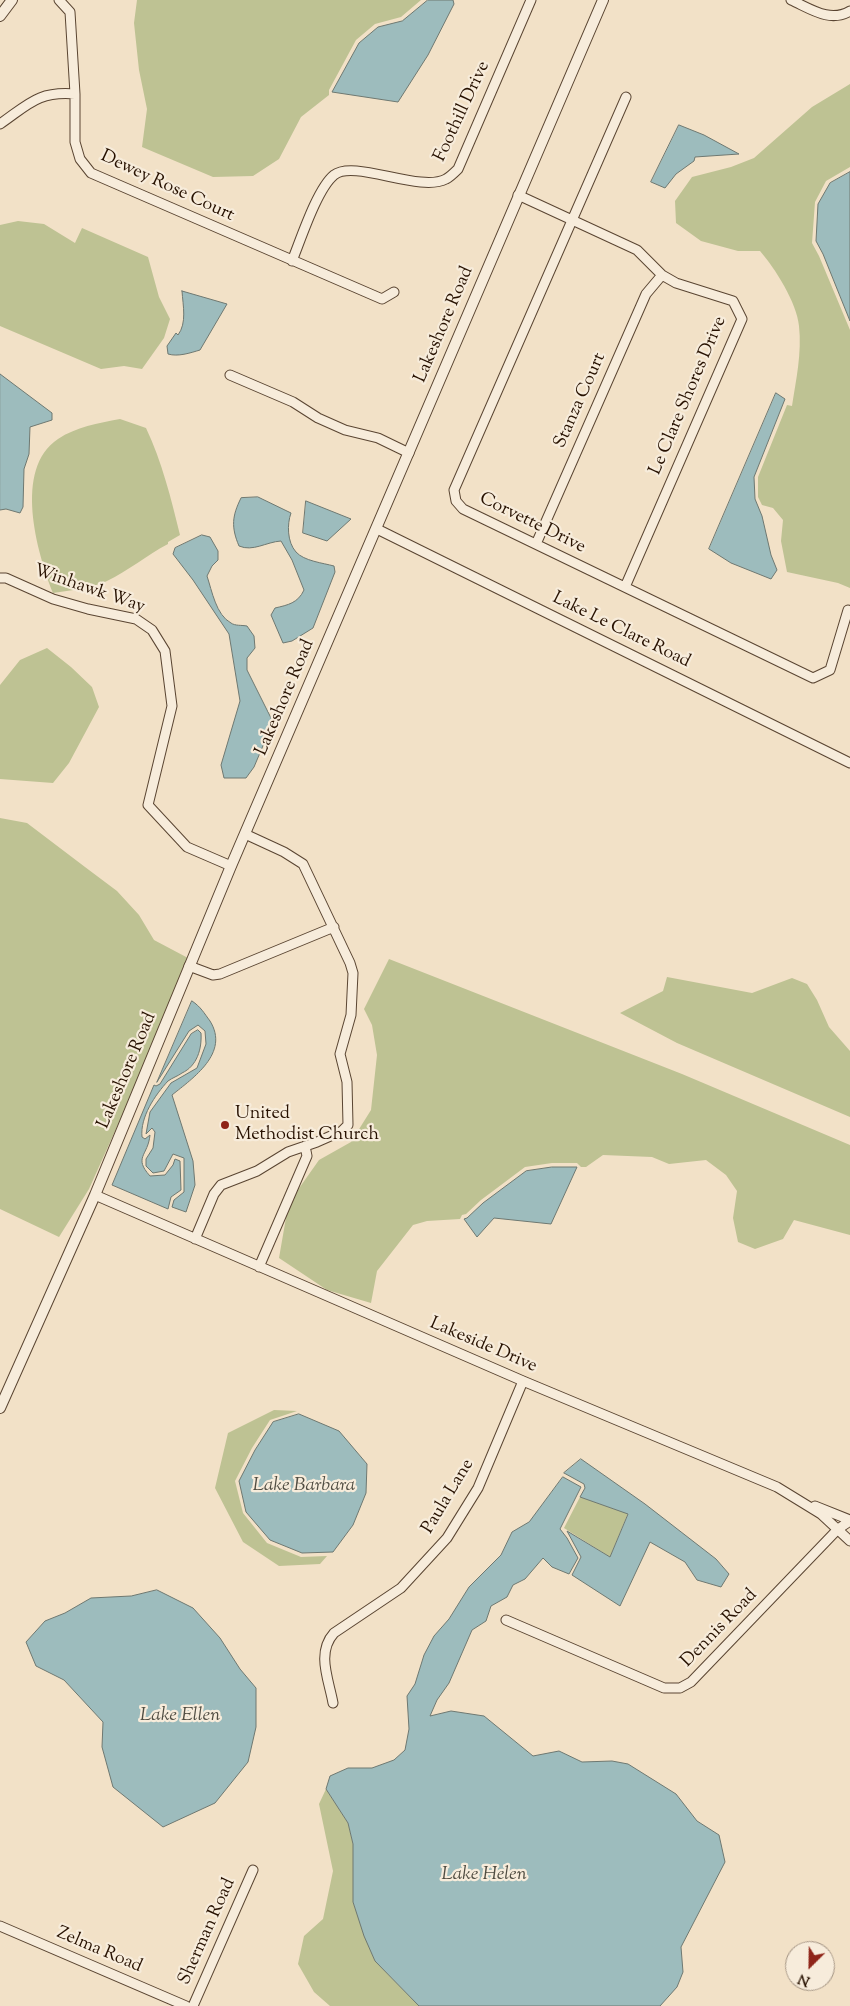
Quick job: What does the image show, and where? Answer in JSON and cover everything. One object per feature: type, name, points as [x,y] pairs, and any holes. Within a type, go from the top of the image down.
[{"type":"street","points":[[0,16],[12,0]]},
{"type":"street","name":"Dewey Rose Court","points":[[59,0],[70,12],[75,94],[75,142],[80,159],[91,173],[382,299],[394,292]]},
{"type":"street","name":"Foothill Drive","points":[[292,261],[323,186],[335,174],[350,171],[433,183],[447,179],[458,169],[531,0]]},
{"type":"street","name":"Lakeshore Road","points":[[0,1408],[2,1396],[94,1195],[231,866],[377,530],[518,195],[603,0]]},
{"type":"street","points":[[791,0],[830,17],[838,17],[850,11]]},
{"type":"street","points":[[0,124],[39,97],[57,92],[75,94]]},
{"type":"street","name":"Corvette Drive","points":[[626,97],[454,490],[456,502],[463,509],[813,678],[830,670],[848,610]]},
{"type":"street","name":"Le Clare Shores Drive","points":[[518,195],[636,250],[662,275],[676,283],[732,301],[742,319],[625,587]]},
{"type":"street","name":"Stanza Court","points":[[536,544],[646,294],[662,275]]},
{"type":"street","points":[[230,375],[293,402],[318,418],[344,430],[378,438],[409,453]]},
{"type":"street","name":"Lake Le Clare Road","points":[[377,530],[850,763]]},
{"type":"street","name":"Winhawk Way","points":[[0,578],[6,578],[53,598],[88,609],[136,619],[152,630],[165,651],[172,706],[148,805],[187,847],[231,866]]},
{"type":"street","points":[[195,1239],[214,1194],[221,1185],[246,1176],[288,1152],[342,1131],[348,1124],[349,1118],[347,1082],[340,1054],[350,1015],[352,973],[350,963],[303,864],[284,852],[245,834]]},
{"type":"street","points":[[190,966],[213,975],[220,974],[334,927]]},
{"type":"street","points":[[259,1267],[307,1156],[305,1146]]},
{"type":"street","name":"Lakeside Drive","points":[[94,1195],[523,1381],[777,1487],[802,1501],[838,1529],[850,1541]]},
{"type":"street","name":"Paula Lane","points":[[334,1703],[324,1656],[327,1641],[334,1633],[401,1588],[447,1538],[478,1488],[523,1381]]},
{"type":"street","points":[[802,1501],[850,1520]]},
{"type":"street","name":"Dennis Road","points":[[506,1620],[664,1688],[680,1688],[690,1682],[838,1529],[850,1520]]},
{"type":"street","name":"Sherman Road","points":[[194,2006],[253,1870]]},
{"type":"street","name":"Zelma Road","points":[[0,1926],[186,2006]]},
{"type":"green space","points":[[137,0],[421,0],[401,17],[375,24],[356,40],[329,90],[329,95],[301,117],[279,159],[253,176],[213,177],[142,147],[147,109],[139,70],[134,23]]},
{"type":"green space","points":[[850,84],[850,167],[826,181],[815,202],[812,243],[850,330],[850,588],[838,583],[787,572],[781,541],[783,520],[773,508],[762,505],[758,497],[758,477],[787,405],[792,406],[800,336],[797,317],[790,297],[760,251],[738,251],[701,241],[676,223],[675,201],[692,177],[731,167],[754,158],[812,107]]},
{"type":"green space","points":[[18,221],[44,224],[75,243],[82,228],[148,257],[159,297],[170,319],[164,338],[142,369],[124,366],[101,369],[0,326],[0,225]]},
{"type":"green space","points":[[120,419],[146,428],[170,494],[180,535],[122,573],[101,584],[53,593],[36,534],[32,490],[36,470],[44,453],[58,439],[80,428]]},
{"type":"green space","points":[[47,648],[92,687],[99,707],[69,763],[53,783],[0,779],[0,685],[20,660]]},
{"type":"green space","points":[[0,818],[27,823],[117,891],[139,915],[154,940],[188,958],[133,1091],[89,1189],[59,1237],[0,1209]]},
{"type":"green space","points":[[389,959],[682,1074],[850,1145],[850,1235],[794,1220],[783,1239],[755,1249],[738,1242],[733,1218],[737,1191],[726,1175],[706,1160],[669,1164],[652,1157],[603,1155],[586,1167],[581,1167],[577,1163],[552,1163],[525,1167],[481,1200],[466,1214],[462,1215],[460,1219],[427,1221],[413,1225],[377,1271],[371,1303],[327,1290],[279,1258],[287,1212],[295,1194],[319,1160],[351,1142],[371,1110],[377,1055],[372,1025],[364,1009]]},
{"type":"green space","points":[[667,977],[752,993],[792,978],[807,984],[817,1000],[829,1027],[850,1051],[850,1117],[677,1043],[620,1013],[663,991]]},
{"type":"green space","points":[[274,1410],[297,1411],[270,1420],[252,1448],[235,1481],[243,1513],[267,1543],[301,1557],[327,1556],[320,1564],[279,1566],[243,1542],[215,1488],[228,1433]]},
{"type":"green space","points":[[580,1497],[628,1513],[610,1557],[564,1528]]},
{"type":"green space","points":[[326,1789],[348,1823],[353,1844],[353,1902],[375,1961],[419,2006],[330,2006],[314,1992],[298,1964],[304,1936],[323,1919],[333,1871],[319,1804]]},
{"type":"water","points":[[428,0],[453,0],[454,4],[428,55],[398,102],[332,92],[359,43],[378,27],[402,21]]},
{"type":"water","points":[[679,125],[704,135],[739,154],[695,157],[694,161],[676,174],[665,188],[651,182]]},
{"type":"water","points":[[850,172],[850,321],[816,241],[818,204],[830,183]]},
{"type":"water","points":[[182,291],[227,304],[200,350],[172,355],[168,354],[167,346],[176,333],[178,335],[183,325]]},
{"type":"water","points":[[0,374],[52,413],[52,420],[30,427],[29,454],[24,469],[23,507],[20,513],[6,509],[0,510]]},
{"type":"water","points":[[776,393],[785,399],[754,477],[755,499],[762,516],[771,555],[777,570],[771,579],[731,563],[709,549]]},
{"type":"water","points":[[258,497],[291,513],[289,533],[293,548],[299,555],[309,560],[334,566],[335,572],[313,628],[292,641],[283,643],[271,615],[275,608],[296,601],[304,590],[292,560],[281,541],[249,548],[239,546],[234,527],[234,516],[238,504],[241,498]]},
{"type":"water","points":[[306,501],[351,519],[327,541],[303,533]]},
{"type":"water","points":[[202,535],[210,537],[218,551],[218,560],[212,566],[207,576],[218,609],[234,625],[247,626],[254,636],[255,648],[247,658],[247,670],[273,722],[254,767],[246,778],[224,778],[221,765],[240,701],[229,634],[173,554],[175,548]]},
{"type":"water","points":[[192,1001],[210,1021],[215,1033],[215,1044],[212,1054],[199,1073],[172,1095],[193,1161],[195,1185],[186,1212],[172,1207],[174,1200],[184,1192],[184,1158],[173,1154],[164,1171],[153,1173],[146,1166],[146,1159],[153,1148],[155,1132],[152,1128],[146,1134],[150,1112],[171,1083],[197,1068],[206,1044],[205,1031],[198,1025],[189,1031],[157,1082]]},
{"type":"water","points":[[198,1030],[201,1033],[201,1045],[195,1061],[187,1070],[168,1081],[149,1107],[143,1122],[142,1137],[145,1139],[150,1135],[142,1160],[145,1170],[150,1176],[165,1175],[175,1159],[180,1161],[181,1190],[171,1197],[168,1209],[112,1185],[154,1085],[160,1084],[191,1034]]},
{"type":"water","points":[[552,1167],[577,1167],[551,1224],[494,1218],[477,1237],[464,1219],[526,1171]]},
{"type":"water","name":"Lake Barbara","points":[[299,1414],[339,1431],[367,1464],[366,1493],[353,1525],[333,1552],[302,1553],[270,1540],[246,1512],[239,1481],[255,1450],[273,1422]]},
{"type":"water","points":[[581,1459],[645,1504],[716,1559],[729,1574],[721,1587],[697,1580],[685,1562],[650,1542],[620,1606],[572,1575],[581,1557],[567,1531],[610,1557],[628,1514],[580,1497],[585,1488],[584,1484],[564,1473]]},
{"type":"water","name":"Lake Helen","points":[[563,1477],[581,1487],[560,1529],[578,1558],[569,1574],[552,1567],[543,1558],[525,1579],[513,1585],[507,1597],[491,1606],[486,1621],[472,1630],[449,1683],[437,1700],[430,1716],[451,1711],[484,1716],[533,1756],[559,1751],[582,1762],[612,1761],[628,1764],[676,1794],[697,1821],[719,1835],[725,1862],[681,1947],[683,1972],[677,1987],[660,2006],[419,2006],[375,1961],[364,1936],[353,1902],[353,1844],[348,1823],[326,1789],[330,1776],[348,1768],[372,1768],[394,1760],[405,1750],[409,1729],[407,1696],[415,1684],[424,1655],[434,1636],[449,1619],[469,1587],[501,1555],[512,1532],[529,1522]]},
{"type":"water","name":"Lake Ellen","points":[[157,1590],[193,1608],[220,1638],[240,1669],[256,1688],[256,1727],[248,1762],[215,1803],[163,1827],[113,1787],[102,1747],[103,1722],[64,1680],[36,1666],[26,1642],[45,1621],[65,1613],[91,1598],[131,1596]]},
{"type":"place","name":"United Methodist Church","points":[[225,1125]]}]
